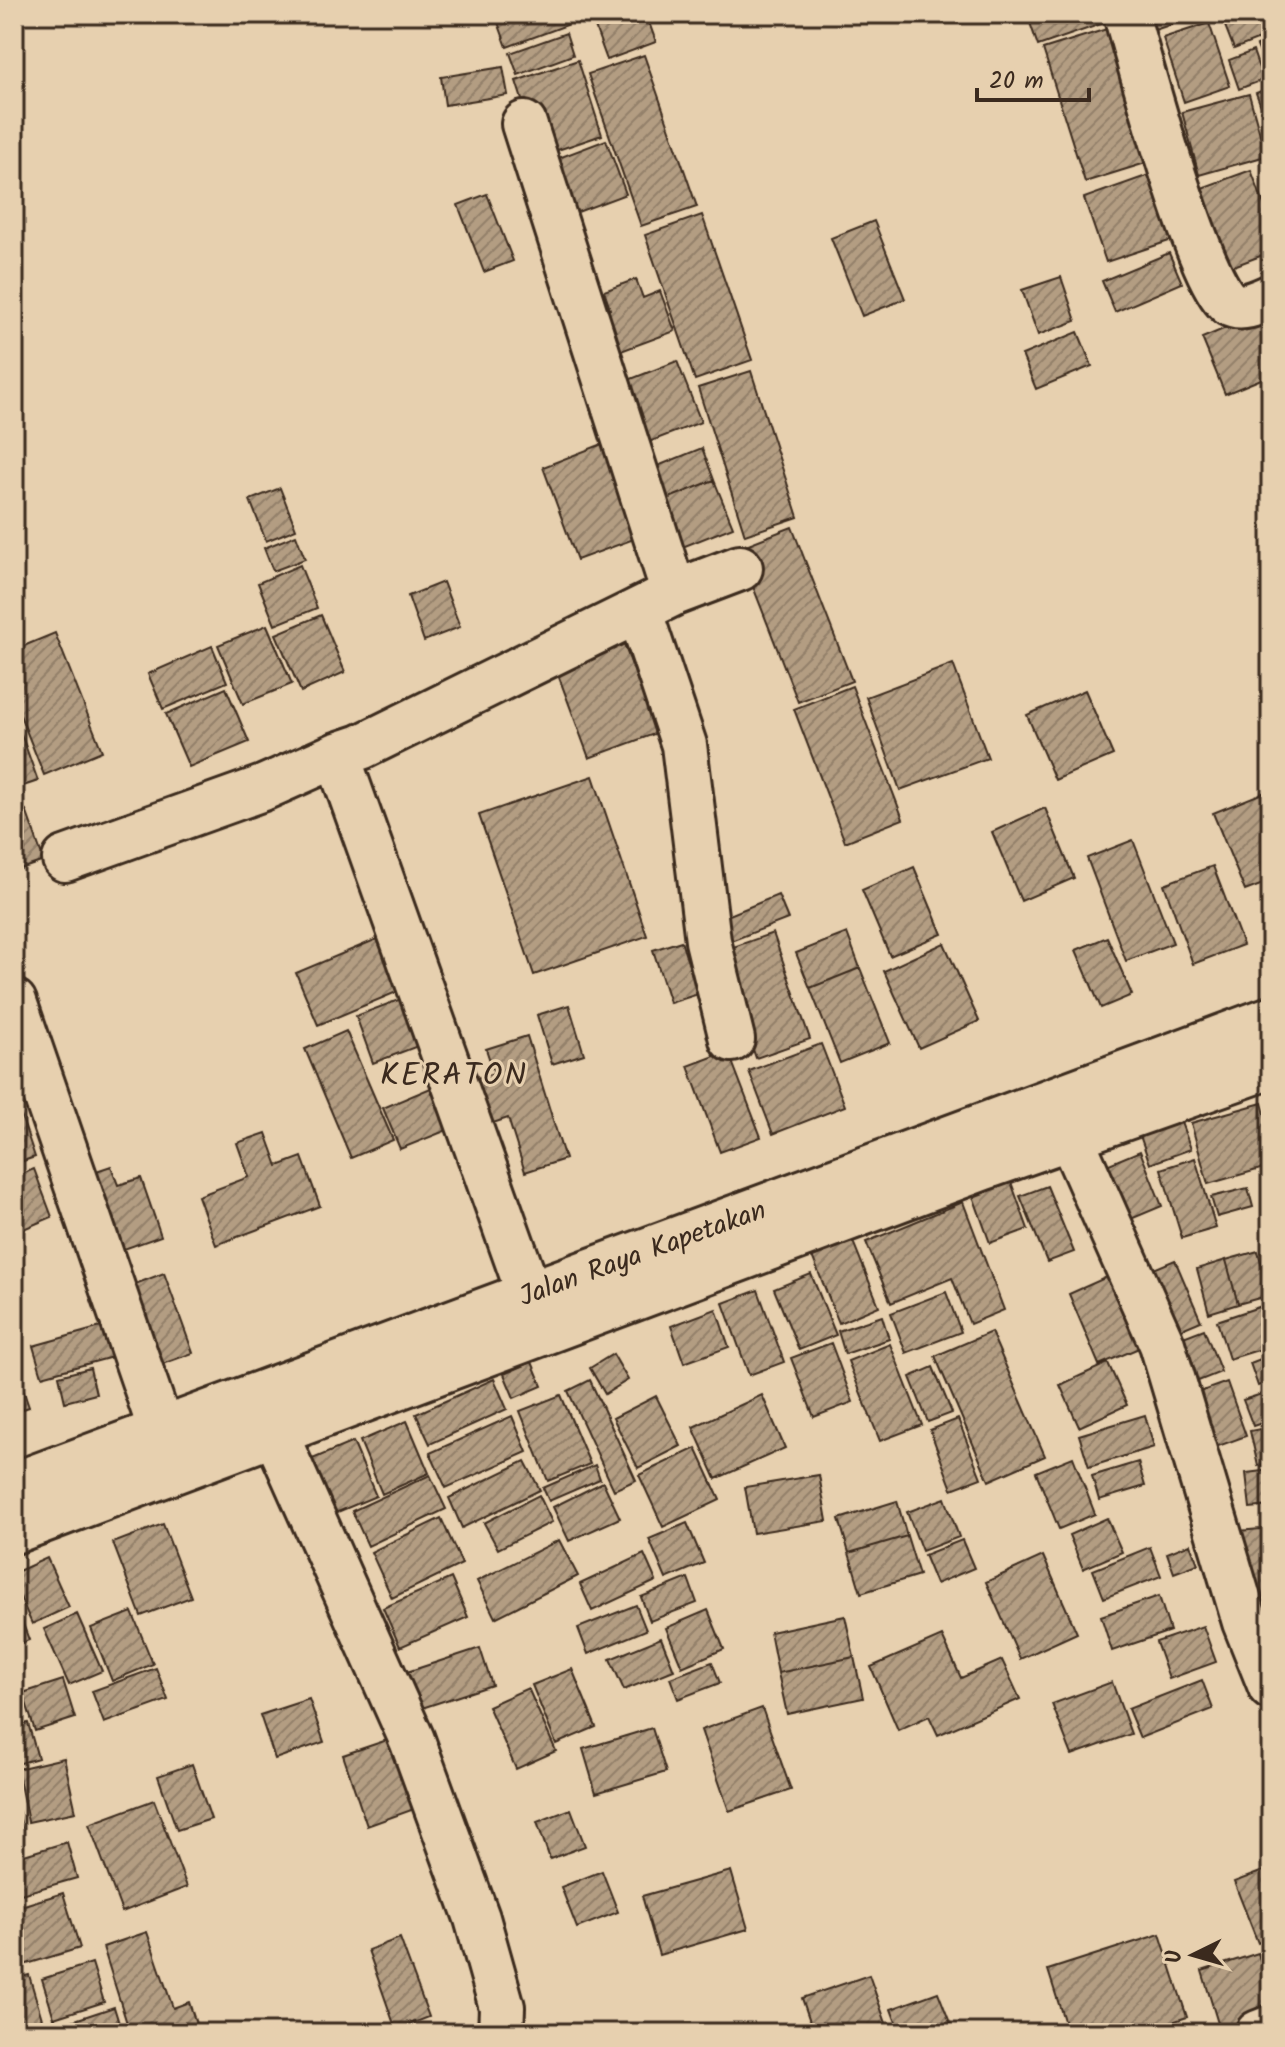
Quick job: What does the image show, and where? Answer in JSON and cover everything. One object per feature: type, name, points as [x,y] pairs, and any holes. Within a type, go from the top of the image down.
[{"type":"main road","points":[[1126,14],[1177,186],[1201,252],[1225,300],[1234,307],[1245,307],[1271,297]]},
{"type":"main road","points":[[524,124],[656,602],[684,745],[708,941],[732,1039]]},
{"type":"main road","points":[[65,859],[263,788],[361,747],[656,602],[740,568]]},
{"type":"main road","points":[[337,755],[537,1312]]},
{"type":"main road","points":[[14,1002],[161,1430]]},
{"type":"main road","name":"Jalan Raya Kapetakan","points":[[1045,1131],[1271,1019]]},
{"type":"main road","name":"Jalan Raya Kapetakan","points":[[46,1489],[294,1411],[394,1366],[537,1312],[1045,1131],[1271,1066]]},
{"type":"main road","points":[[1045,1131],[1162,1344],[1245,1622],[1271,1687]]},
{"type":"main road","points":[[294,1411],[477,1918],[502,2007],[501,2033]]},
{"type":"main road","name":"Jalan Raya Kapetakan","points":[[14,1531],[46,1489],[161,1430],[294,1411]]},
{"type":"main road","points":[[1258,2033],[1271,2028]]},
{"type":"building","points":[[495,14],[562,14],[567,25],[507,47]]},
{"type":"building","points":[[646,14],[656,42],[607,60],[591,16]]},
{"type":"building","points":[[1027,14],[1107,14],[1110,21],[1038,46]]},
{"type":"building","points":[[1147,14],[1202,14],[1152,31]]},
{"type":"building","points":[[1234,14],[1256,14],[1265,37],[1234,49],[1222,18]]},
{"type":"building","points":[[1209,23],[1230,86],[1184,102],[1163,38]]},
{"type":"building","points":[[1110,28],[1152,161],[1085,182],[1043,49]]},
{"type":"building","points":[[566,33],[573,55],[518,75],[510,53]]},
{"type":"building","points":[[1271,41],[1271,76],[1270,77],[1257,46]]},
{"type":"building","points":[[1253,51],[1263,80],[1239,89],[1229,60]]},
{"type":"building","points":[[644,55],[697,207],[641,226],[588,74]]},
{"type":"building","points":[[578,60],[602,135],[540,156],[516,81]]},
{"type":"building","points":[[503,67],[508,95],[445,105],[441,77]]},
{"type":"building","points":[[1271,87],[1271,132],[1256,93]]},
{"type":"building","points":[[1249,94],[1266,156],[1199,175],[1182,112]]},
{"type":"building","points":[[606,140],[626,194],[567,216],[548,162]]},
{"type":"building","points":[[1163,170],[1184,236],[1106,262],[1084,198]]},
{"type":"building","points":[[1251,170],[1271,223],[1271,252],[1226,269],[1196,190]]},
{"type":"building","points":[[487,194],[513,261],[484,272],[458,205]]},
{"type":"building","points":[[702,215],[752,360],[695,380],[645,235]]},
{"type":"building","points":[[874,221],[905,299],[862,316],[831,238]]},
{"type":"building","points":[[1169,253],[1182,283],[1115,312],[1102,281]]},
{"type":"building","points":[[1061,277],[1076,321],[1038,335],[1022,290]]},
{"type":"building","points":[[636,279],[643,298],[660,291],[675,331],[613,354],[598,313],[610,309],[604,291]]},
{"type":"building","points":[[1271,309],[1271,375],[1225,394],[1202,338]]},
{"type":"building","points":[[1078,332],[1092,366],[1036,389],[1022,355]]},
{"type":"building","points":[[677,361],[701,422],[636,447],[613,386]]},
{"type":"building","points":[[751,371],[798,517],[745,535],[698,388]]},
{"type":"building","points":[[610,441],[645,535],[577,560],[543,467]]},
{"type":"building","points":[[702,448],[714,480],[662,501],[650,469]]},
{"type":"building","points":[[714,480],[733,527],[680,548],[662,501]]},
{"type":"building","points":[[280,488],[296,529],[266,541],[250,500]]},
{"type":"building","points":[[792,527],[852,681],[798,702],[738,548]]},
{"type":"building","points":[[296,535],[305,559],[273,571],[264,548]]},
{"type":"building","points":[[300,565],[317,608],[275,625],[258,583]]},
{"type":"building","points":[[443,582],[460,627],[424,641],[408,596]]},
{"type":"building","points":[[321,615],[345,672],[301,692],[276,634]]},
{"type":"building","points":[[267,625],[292,684],[243,704],[218,645]]},
{"type":"building","points":[[55,633],[102,751],[44,775],[14,700],[14,650]]},
{"type":"building","points":[[621,636],[657,733],[589,758],[553,661]]},
{"type":"building","points":[[212,646],[227,682],[163,709],[148,674]]},
{"type":"building","points":[[953,664],[988,758],[900,790],[866,697]]},
{"type":"building","points":[[852,686],[903,819],[845,842],[794,709]]},
{"type":"building","points":[[226,688],[249,742],[189,767],[166,714]]},
{"type":"building","points":[[1085,690],[1113,755],[1055,780],[1027,715]]},
{"type":"building","points":[[19,728],[38,781],[14,789],[14,729]]},
{"type":"building","points":[[593,776],[647,936],[534,975],[479,815]]},
{"type":"building","points":[[1265,792],[1271,807],[1271,881],[1245,891],[1213,813]]},
{"type":"building","points":[[1045,808],[1074,878],[1021,901],[992,832]]},
{"type":"building","points":[[26,810],[44,861],[14,871],[14,814]]},
{"type":"building","points":[[1133,840],[1173,943],[1126,961],[1087,858]]},
{"type":"building","points":[[1213,866],[1243,945],[1193,964],[1164,884]]},
{"type":"building","points":[[914,867],[942,934],[890,956],[862,890]]},
{"type":"building","points":[[778,895],[788,919],[731,941],[722,918]]},
{"type":"building","points":[[773,933],[810,1039],[756,1058],[719,952]]},
{"type":"building","points":[[847,933],[860,968],[810,988],[796,953]]},
{"type":"building","points":[[1107,937],[1132,995],[1101,1008],[1076,950]]},
{"type":"building","points":[[377,939],[399,991],[318,1025],[296,973]]},
{"type":"building","points":[[681,941],[698,994],[670,1003],[653,950]]},
{"type":"building","points":[[944,943],[979,1021],[919,1048],[884,971]]},
{"type":"building","points":[[860,968],[890,1043],[840,1063],[810,988]]},
{"type":"building","points":[[401,999],[418,1046],[373,1063],[356,1016]]},
{"type":"building","points":[[569,1005],[584,1054],[552,1064],[537,1015]]},
{"type":"building","points":[[346,1031],[393,1140],[351,1158],[305,1049]]},
{"type":"building","points":[[527,1036],[565,1159],[525,1172],[508,1118],[484,1126],[470,1080],[494,1073],[486,1049]]},
{"type":"building","points":[[821,1044],[845,1106],[773,1134],[749,1071]]},
{"type":"building","points":[[728,1051],[761,1137],[720,1152],[688,1066]]},
{"type":"building","points":[[433,1087],[450,1129],[400,1149],[383,1108]]},
{"type":"building","points":[[14,1095],[35,1157],[14,1164]]},
{"type":"building","points":[[1262,1103],[1271,1137],[1271,1166],[1208,1184],[1191,1123]]},
{"type":"building","points":[[1177,1112],[1191,1149],[1150,1164],[1137,1127]]},
{"type":"building","points":[[266,1133],[278,1166],[302,1157],[320,1206],[216,1245],[198,1196],[249,1177],[237,1143]]},
{"type":"building","points":[[1140,1151],[1162,1206],[1119,1224],[1097,1169]]},
{"type":"building","points":[[1195,1158],[1216,1228],[1182,1238],[1161,1169]]},
{"type":"building","points":[[111,1166],[118,1185],[141,1178],[161,1236],[107,1255],[78,1177]]},
{"type":"building","points":[[34,1169],[52,1217],[14,1233],[14,1177]]},
{"type":"building","points":[[1011,1182],[1028,1229],[990,1243],[973,1196]]},
{"type":"building","points":[[1047,1186],[1074,1252],[1047,1262],[1020,1196]]},
{"type":"building","points":[[1248,1188],[1253,1207],[1217,1217],[1211,1197]]},
{"type":"building","points":[[963,1202],[1004,1310],[970,1324],[952,1278],[891,1303],[866,1242]]},
{"type":"building","points":[[852,1239],[879,1306],[839,1323],[812,1256]]},
{"type":"building","points":[[1258,1251],[1270,1295],[1238,1304],[1226,1260]]},
{"type":"building","points":[[1175,1260],[1201,1321],[1163,1337],[1137,1276]]},
{"type":"building","points":[[1226,1260],[1238,1304],[1209,1313],[1197,1269]]},
{"type":"building","points":[[1127,1268],[1158,1340],[1099,1365],[1069,1294]]},
{"type":"building","points":[[164,1273],[193,1353],[143,1371],[114,1292]]},
{"type":"building","points":[[811,1274],[836,1335],[799,1350],[774,1289]]},
{"type":"building","points":[[758,1290],[784,1362],[749,1375],[723,1303]]},
{"type":"building","points":[[946,1292],[961,1332],[906,1353],[891,1313]]},
{"type":"building","points":[[1271,1303],[1271,1346],[1229,1359],[1217,1321]]},
{"type":"building","points":[[716,1309],[729,1347],[684,1363],[671,1326]]},
{"type":"building","points":[[882,1316],[889,1339],[845,1354],[838,1331]]},
{"type":"building","points":[[108,1325],[116,1356],[42,1376],[33,1346]]},
{"type":"building","points":[[1204,1329],[1221,1372],[1186,1386],[1170,1342]]},
{"type":"building","points":[[991,1332],[1045,1456],[989,1481],[935,1356]]},
{"type":"building","points":[[831,1343],[853,1402],[814,1417],[791,1358]]},
{"type":"building","points":[[890,1344],[922,1425],[880,1441],[848,1361]]},
{"type":"building","points":[[613,1354],[628,1380],[605,1394],[590,1368]]},
{"type":"building","points":[[1271,1355],[1271,1381],[1258,1386],[1250,1363]]},
{"type":"building","points":[[532,1362],[542,1386],[514,1398],[504,1374]]},
{"type":"building","points":[[14,1363],[29,1407],[14,1412]]},
{"type":"building","points":[[1108,1363],[1127,1405],[1079,1427],[1060,1385]]},
{"type":"building","points":[[933,1367],[952,1413],[928,1422],[910,1377]]},
{"type":"building","points":[[90,1368],[96,1394],[65,1402],[59,1376]]},
{"type":"building","points":[[494,1379],[507,1409],[430,1444],[416,1414]]},
{"type":"building","points":[[590,1380],[636,1480],[614,1490],[568,1391]]},
{"type":"building","points":[[1227,1382],[1246,1436],[1199,1453],[1180,1399]]},
{"type":"building","points":[[1271,1391],[1271,1420],[1253,1426],[1243,1400]]},
{"type":"building","points":[[561,1395],[590,1464],[548,1481],[520,1411]]},
{"type":"building","points":[[762,1395],[785,1448],[716,1479],[693,1427]]},
{"type":"building","points":[[656,1396],[681,1446],[638,1468],[613,1418]]},
{"type":"building","points":[[1145,1415],[1154,1447],[1089,1467],[1079,1435]]},
{"type":"building","points":[[512,1416],[527,1452],[446,1488],[430,1453]]},
{"type":"building","points":[[958,1419],[981,1478],[952,1489],[930,1430]]},
{"type":"building","points":[[407,1421],[429,1473],[382,1494],[360,1441]]},
{"type":"building","points":[[1271,1427],[1271,1463],[1258,1466],[1250,1431]]},
{"type":"building","points":[[353,1442],[376,1496],[321,1519],[298,1465]]},
{"type":"building","points":[[696,1448],[720,1500],[663,1527],[639,1475]]},
{"type":"building","points":[[1073,1457],[1095,1514],[1059,1529],[1036,1472]]},
{"type":"building","points":[[525,1461],[540,1490],[462,1528],[449,1498]]},
{"type":"building","points":[[1138,1462],[1145,1486],[1099,1500],[1092,1476]]},
{"type":"building","points":[[595,1465],[600,1479],[549,1501],[543,1488]]},
{"type":"building","points":[[1271,1470],[1271,1506],[1250,1508],[1246,1473]]},
{"type":"building","points":[[430,1475],[446,1509],[368,1546],[352,1511]]},
{"type":"building","points":[[819,1475],[827,1521],[753,1533],[745,1487]]},
{"type":"building","points":[[603,1482],[620,1518],[569,1541],[553,1507]]},
{"type":"building","points":[[539,1495],[552,1522],[498,1549],[484,1523]]},
{"type":"building","points":[[945,1498],[959,1537],[922,1551],[907,1512]]},
{"type":"building","points":[[897,1501],[907,1536],[849,1553],[839,1519]]},
{"type":"building","points":[[441,1518],[462,1564],[392,1598],[371,1552]]},
{"type":"building","points":[[1107,1518],[1122,1552],[1083,1569],[1069,1535]]},
{"type":"building","points":[[687,1523],[704,1563],[666,1579],[649,1539]]},
{"type":"building","points":[[163,1524],[191,1597],[141,1616],[113,1543]]},
{"type":"building","points":[[1271,1528],[1271,1600],[1244,1602],[1239,1531]]},
{"type":"building","points":[[907,1536],[919,1575],[861,1593],[849,1553]]},
{"type":"building","points":[[559,1540],[578,1576],[495,1618],[477,1581]]},
{"type":"building","points":[[962,1540],[974,1568],[936,1584],[924,1555]]},
{"type":"building","points":[[1190,1544],[1198,1564],[1174,1573],[1167,1553]]},
{"type":"building","points":[[1150,1547],[1161,1576],[1104,1598],[1093,1570]]},
{"type":"building","points":[[644,1554],[656,1581],[592,1611],[580,1584]]},
{"type":"building","points":[[1043,1556],[1077,1633],[1020,1659],[986,1582]]},
{"type":"building","points":[[47,1558],[69,1607],[32,1624],[14,1584],[14,1573]]},
{"type":"building","points":[[451,1578],[468,1617],[400,1647],[383,1608]]},
{"type":"building","points":[[688,1578],[697,1603],[650,1621],[641,1597]]},
{"type":"building","points":[[1159,1596],[1170,1631],[1112,1651],[1101,1616]]},
{"type":"building","points":[[14,1600],[29,1640],[14,1646]]},
{"type":"building","points":[[636,1605],[646,1630],[588,1654],[578,1628]]},
{"type":"building","points":[[708,1610],[724,1649],[682,1667],[666,1628]]},
{"type":"building","points":[[132,1612],[153,1664],[112,1681],[91,1628]]},
{"type":"building","points":[[77,1614],[102,1671],[69,1685],[44,1629]]},
{"type":"building","points":[[845,1616],[854,1657],[778,1673],[770,1632]]},
{"type":"building","points":[[1203,1626],[1216,1662],[1169,1679],[1156,1642]]},
{"type":"building","points":[[942,1636],[961,1678],[1002,1660],[1020,1699],[938,1735],[929,1716],[898,1730],[871,1667]]},
{"type":"building","points":[[661,1638],[674,1670],[624,1690],[610,1659]]},
{"type":"building","points":[[480,1648],[492,1685],[416,1710],[404,1673]]},
{"type":"building","points":[[854,1657],[863,1698],[787,1714],[778,1673]]},
{"type":"building","points":[[712,1662],[720,1683],[678,1699],[670,1678]]},
{"type":"building","points":[[156,1668],[168,1700],[104,1723],[92,1691]]},
{"type":"building","points":[[572,1669],[596,1727],[556,1744],[532,1685]]},
{"type":"building","points":[[14,1677],[24,1716],[14,1718]]},
{"type":"building","points":[[63,1680],[75,1718],[35,1731],[23,1693]]},
{"type":"building","points":[[1202,1680],[1213,1709],[1140,1738],[1128,1709]]},
{"type":"building","points":[[1112,1682],[1131,1734],[1072,1755],[1052,1704]]},
{"type":"building","points":[[528,1688],[556,1751],[516,1769],[488,1706]]},
{"type":"building","points":[[309,1699],[324,1742],[275,1759],[260,1715]]},
{"type":"building","points":[[762,1708],[791,1790],[729,1811],[701,1730]]},
{"type":"building","points":[[28,1723],[38,1758],[14,1765],[14,1727]]},
{"type":"building","points":[[652,1728],[666,1772],[596,1793],[583,1749]]},
{"type":"building","points":[[396,1737],[420,1807],[367,1826],[343,1755]]},
{"type":"building","points":[[64,1758],[76,1812],[28,1822],[17,1769]]},
{"type":"building","points":[[192,1764],[211,1819],[177,1830],[158,1776]]},
{"type":"building","points":[[14,1792],[22,1828],[14,1830]]},
{"type":"building","points":[[154,1800],[187,1887],[122,1912],[89,1824]]},
{"type":"building","points":[[571,1809],[585,1846],[550,1859],[537,1822]]},
{"type":"building","points":[[67,1842],[77,1878],[14,1896],[14,1858]]},
{"type":"building","points":[[1271,1868],[1271,1938],[1258,1943],[1234,1882]]},
{"type":"building","points":[[602,1871],[618,1912],[577,1928],[561,1887]]},
{"type":"building","points":[[731,1871],[748,1929],[659,1955],[642,1896]]},
{"type":"building","points":[[63,1893],[80,1948],[14,1968],[14,1908]]},
{"type":"building","points":[[147,1932],[173,2008],[189,2002],[199,2033],[130,2033],[103,1947]]},
{"type":"building","points":[[1160,1934],[1187,2017],[1139,2033],[1068,2033],[1048,1970]]},
{"type":"building","points":[[400,1938],[429,2017],[396,2030],[368,1950]]},
{"type":"building","points":[[1258,1953],[1271,1996],[1271,2014],[1220,2030],[1202,1971]]},
{"type":"building","points":[[92,1963],[104,2002],[54,2018],[42,1979]]},
{"type":"building","points":[[29,1975],[42,2019],[14,2027],[14,1979]]},
{"type":"building","points":[[869,1975],[888,2029],[877,2033],[814,2033],[802,1998]]},
{"type":"building","points":[[938,1992],[954,2033],[900,2033],[891,2009]]},
{"type":"building","points":[[114,2007],[122,2033],[72,2033],[69,2022]]},
{"type":"building","points":[[69,2022],[72,2033],[33,2033]]},
{"type":"district","name":"KERATON","points":[[454,1074]]}]
